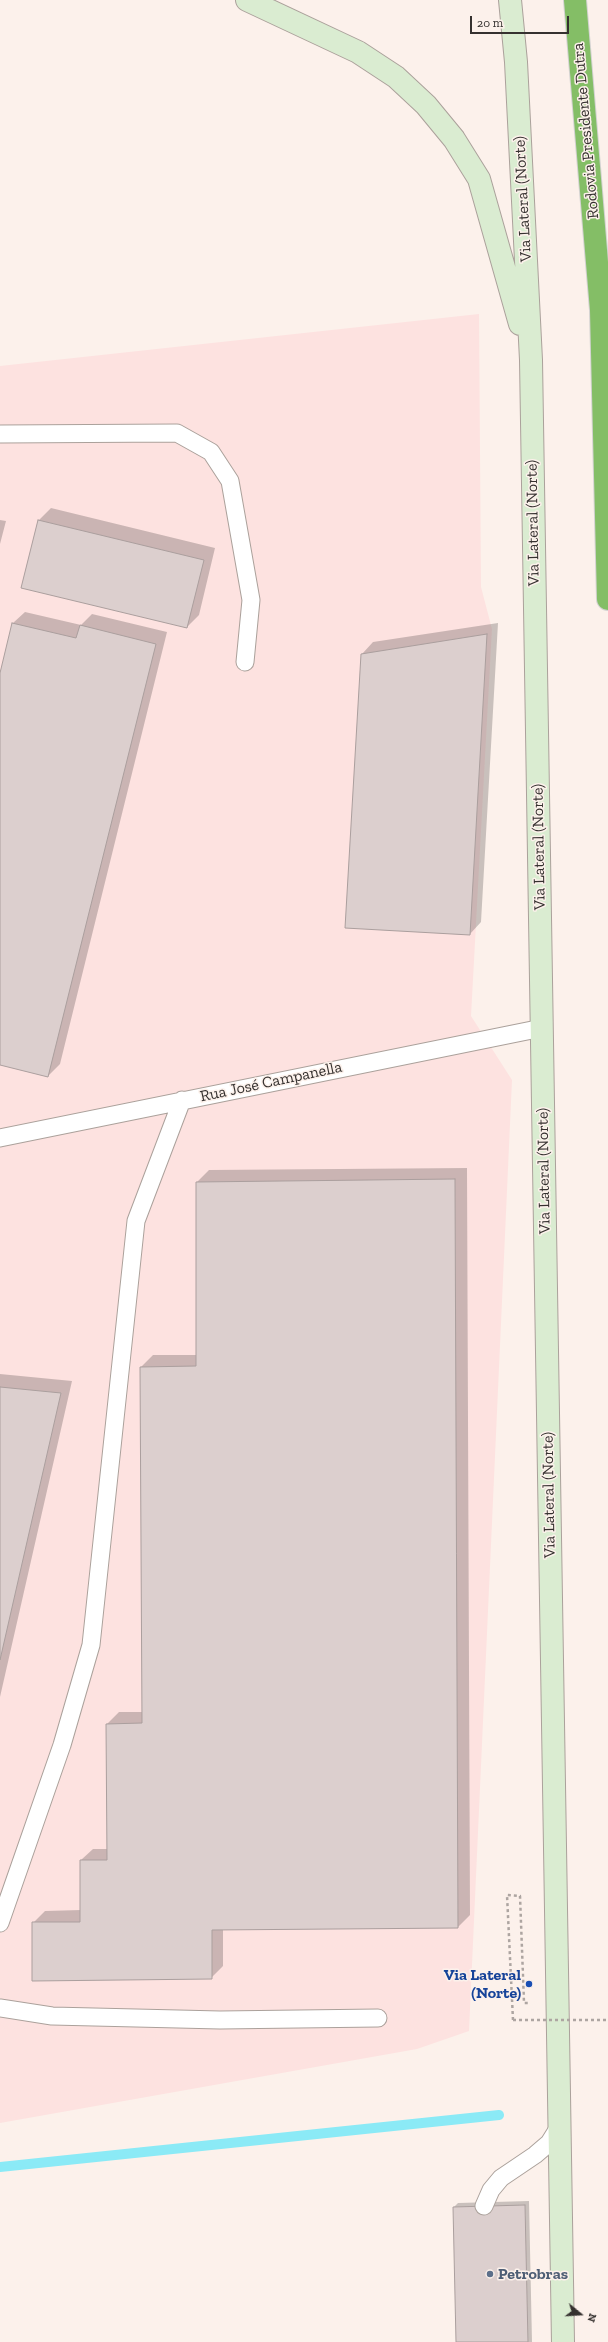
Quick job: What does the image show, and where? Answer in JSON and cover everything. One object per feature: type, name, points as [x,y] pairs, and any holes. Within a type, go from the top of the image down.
[{"type":"highway","name":"Rodovia Presidente Dutra","points":[[575,0],[601,310],[608,598]]},
{"type":"main road","points":[[247,0],[358,52],[396,77],[426,105],[454,139],[479,179],[531,360]]},
{"type":"main road","name":"Via Lateral (Norte)","points":[[510,0],[516,62],[531,360],[563,2342]]},
{"type":"lane","points":[[0,434],[177,433],[210,452],[230,481],[251,600],[245,662]]},
{"type":"lane","name":"Rua José Campanella","points":[[0,1138],[542,1028]]},
{"type":"lane","points":[[0,1923],[62,1745],[91,1645],[136,1221],[182,1100]]},
{"type":"lane","points":[[0,2008],[52,2016],[220,2020],[378,2018]]},
{"type":"lane","points":[[484,2206],[491,2190],[501,2178],[535,2155],[549,2143],[560,2127]]},
{"type":"path","points":[[558,2004],[524,2003],[520,1896],[508,1896],[514,2020],[608,2020]]},
{"type":"shaded area","points":[[479,314],[481,587],[492,629],[471,1016],[512,1080],[469,2031],[417,2049],[0,2123],[0,366]]},
{"type":"building","points":[[38,520],[204,560],[187,628],[21,588]]},
{"type":"building","points":[[12,623],[76,638],[80,625],[156,644],[48,1077],[0,1065],[0,673]]},
{"type":"building","points":[[487,634],[470,935],[345,928],[361,654]]},
{"type":"building","points":[[455,1179],[458,1928],[212,1930],[212,1979],[32,1981],[32,1922],[80,1922],[80,1860],[107,1860],[106,1724],[142,1723],[140,1367],[196,1366],[196,1182]]},
{"type":"building","points":[[0,1387],[61,1393],[0,1660]]},
{"type":"building","name":"Petrobras","points":[[525,2205],[528,2342],[456,2342],[453,2207]]},
{"type":"waterway","points":[[0,2167],[499,2115]]},
{"type":"place","name":"Via Lateral (Norte)","points":[[529,1984]]},
{"type":"place","name":"Petrobras","points":[[490,2274]]}]
